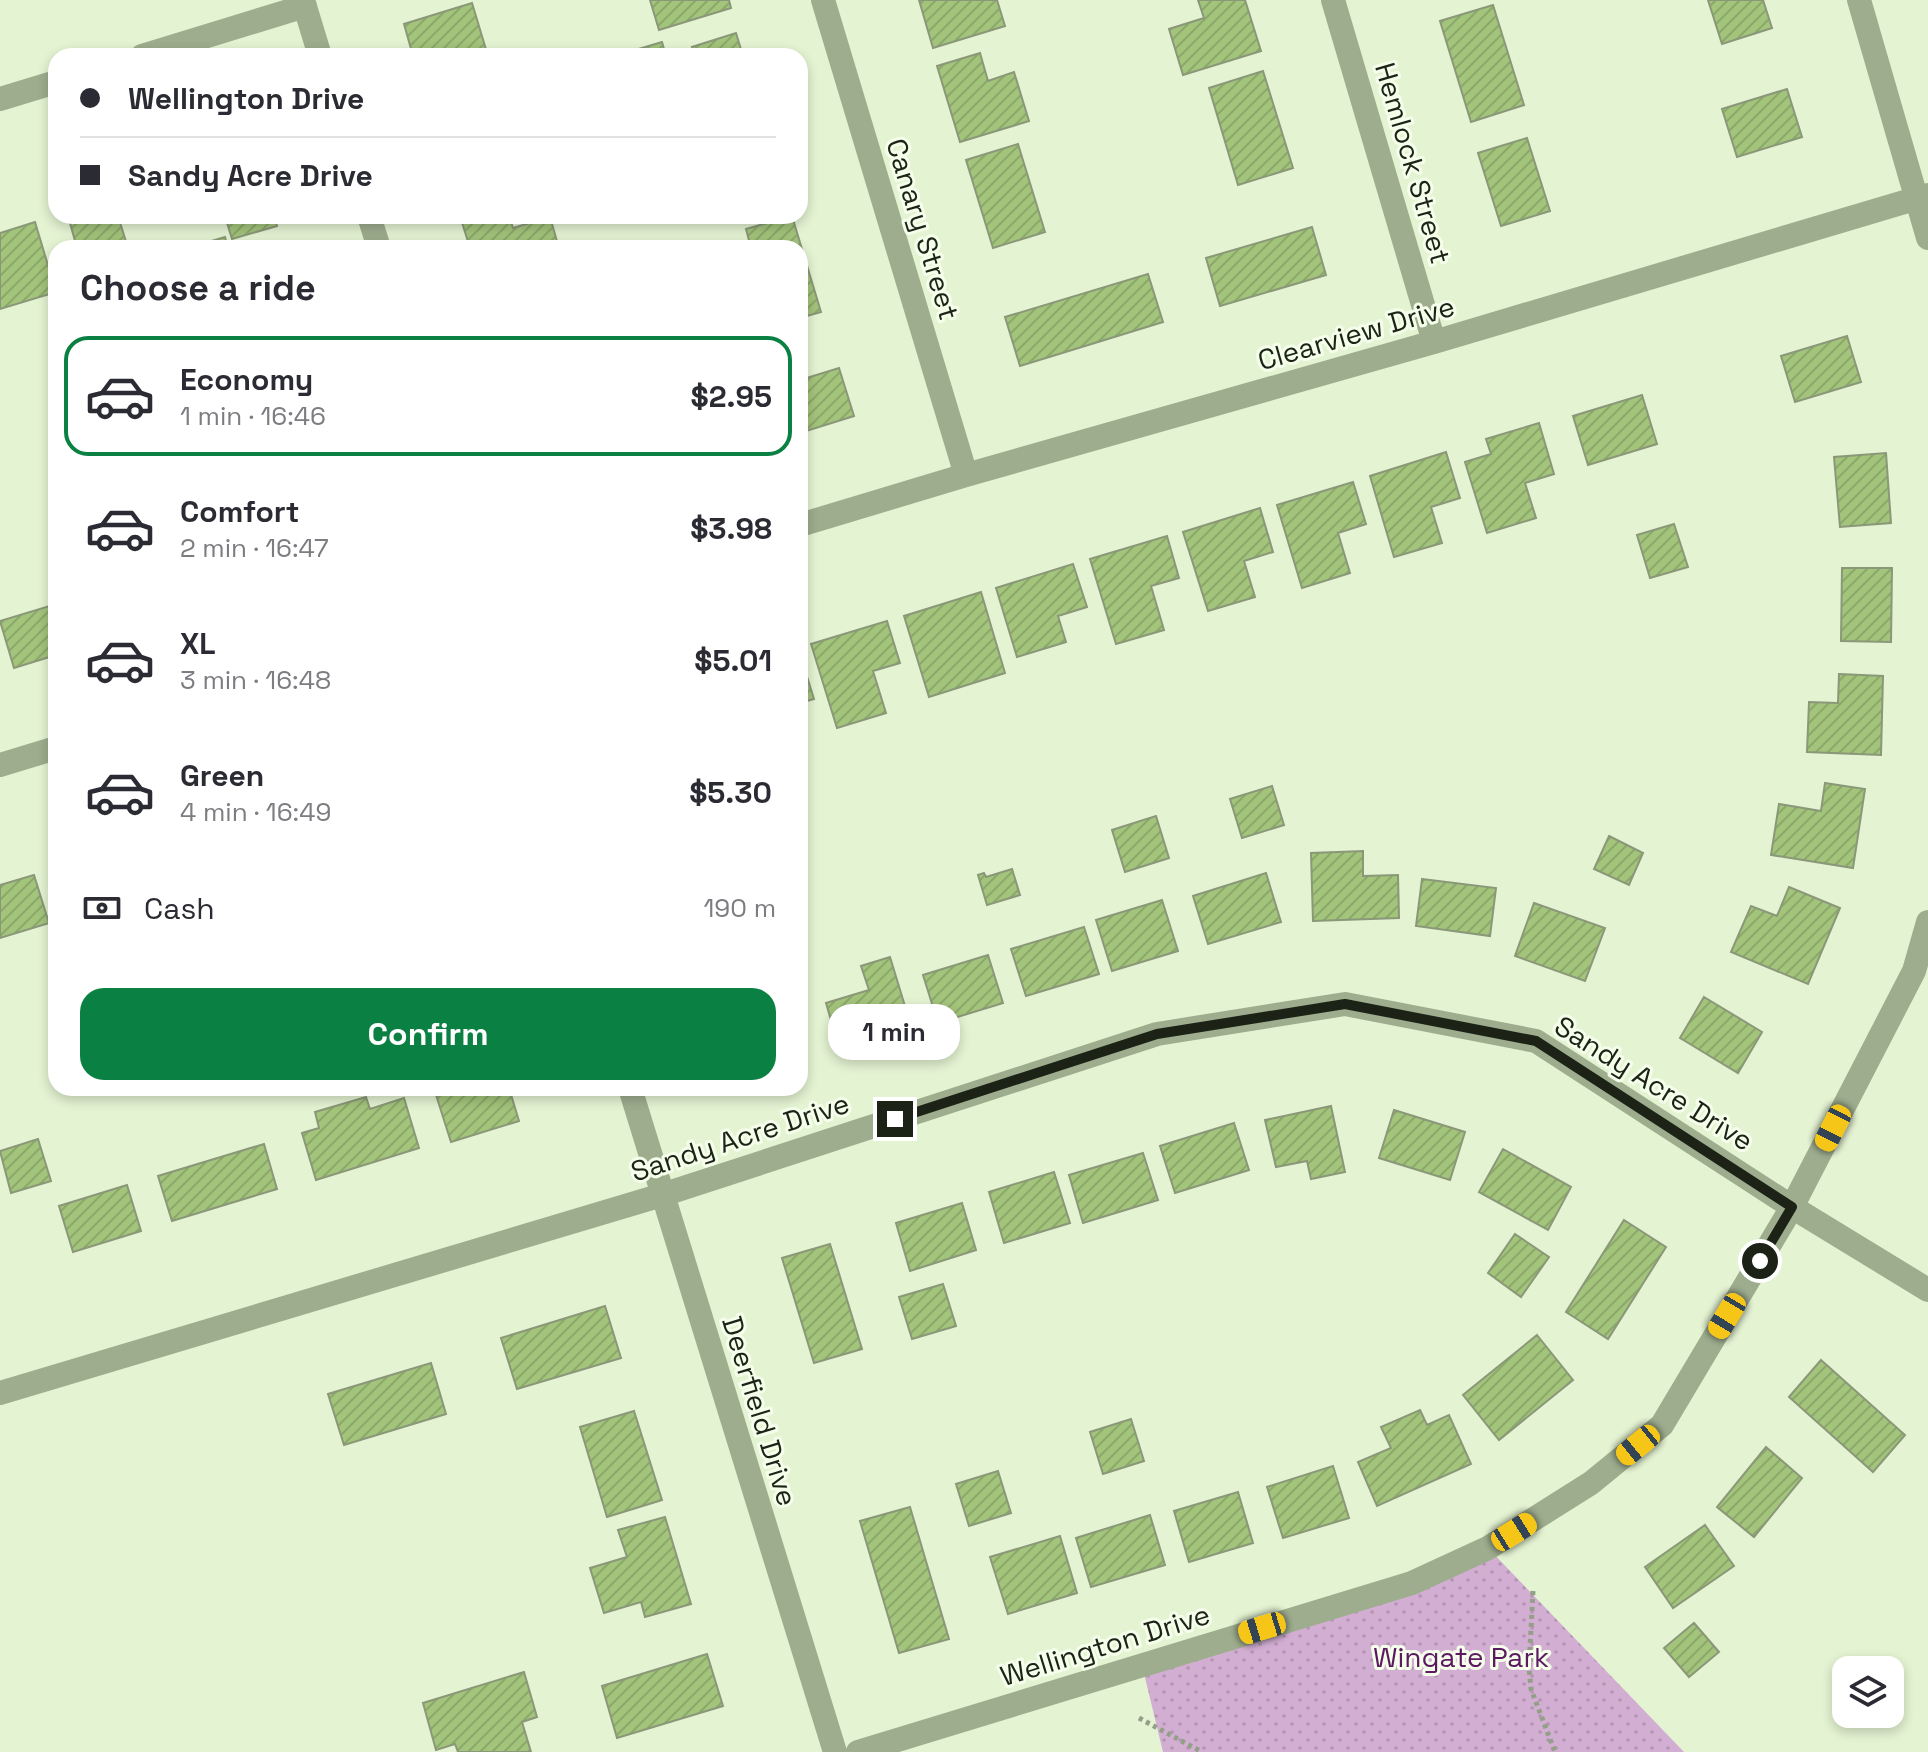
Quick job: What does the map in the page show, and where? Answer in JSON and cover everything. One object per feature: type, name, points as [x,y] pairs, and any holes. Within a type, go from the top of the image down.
[{"type":"street","name":"Canary Street","points":[[823,0],[966,475]]},
{"type":"street","name":"Hemlock Street","points":[[1333,0],[1434,342]]},
{"type":"street","points":[[1859,0],[1923,197],[1928,238]]},
{"type":"street","points":[[166,48],[304,3],[318,48]]},
{"type":"street","points":[[0,99],[48,84]]},
{"type":"street","name":"Clearview Drive","points":[[808,523],[1923,197]]},
{"type":"street","points":[[0,765],[48,750]]},
{"type":"street","name":"Wellington Drive","points":[[858,1752],[1412,1583],[1488,1548],[1591,1483],[1662,1425],[1792,1207],[1914,971],[1928,922]]},
{"type":"street","name":"Sandy Acre Drive","points":[[0,1393],[662,1195],[1157,1034],[1345,1004],[1536,1041],[1792,1207],[1928,1290]]},
{"type":"street","name":"Deerfield Drive","points":[[632,1096],[835,1752]]},
{"type":"path","points":[[1533,1591],[1529,1667],[1531,1689],[1555,1752]]},
{"type":"path","points":[[1139,1718],[1202,1752]]},
{"type":"green space","name":"Wingate Park","points":[[1488,1548],[1684,1752],[1163,1752],[1142,1665]]},
{"type":"building","points":[[650,0],[729,0],[731,8],[659,30]]},
{"type":"building","points":[[919,0],[997,0],[1005,26],[933,48]]},
{"type":"building","points":[[1198,0],[1245,0],[1261,51],[1183,75],[1169,29],[1204,18]]},
{"type":"building","points":[[1708,0],[1763,0],[1772,28],[1722,44]]},
{"type":"building","points":[[472,3],[486,48],[411,48],[404,24]]},
{"type":"building","points":[[1493,5],[1524,105],[1471,122],[1440,21]]},
{"type":"building","points":[[736,33],[741,48],[692,48]]},
{"type":"building","points":[[662,42],[664,48],[642,48]]},
{"type":"building","points":[[980,53],[988,81],[1014,72],[1029,121],[960,142],[937,66]]},
{"type":"building","points":[[1263,71],[1293,168],[1238,185],[1209,88]]},
{"type":"building","points":[[1787,89],[1802,137],[1737,157],[1722,109]]},
{"type":"building","points":[[1527,138],[1550,211],[1501,226],[1478,153]]},
{"type":"building","points":[[1018,144],[1045,232],[993,248],[966,160]]},
{"type":"building","points":[[35,222],[48,265],[48,294],[0,309],[0,233]]},
{"type":"building","points":[[70,224],[120,224],[126,240],[75,240]]},
{"type":"building","points":[[227,224],[276,224],[277,226],[232,239]]},
{"type":"building","points":[[462,224],[512,224],[513,228],[526,224],[552,224],[557,240],[468,240]]},
{"type":"building","points":[[764,224],[794,224],[799,240],[749,240],[746,229]]},
{"type":"building","points":[[1312,227],[1326,275],[1220,306],[1206,258]]},
{"type":"building","points":[[808,269],[821,312],[808,316]]},
{"type":"building","points":[[1148,274],[1163,322],[1020,366],[1005,317]]},
{"type":"building","points":[[1847,336],[1861,382],[1795,402],[1781,356]]},
{"type":"building","points":[[839,368],[854,416],[808,430],[808,378]]},
{"type":"building","points":[[1642,395],[1657,444],[1588,465],[1573,416]]},
{"type":"building","points":[[1539,423],[1554,474],[1525,483],[1536,518],[1487,533],[1465,462],[1491,454],[1486,439]]},
{"type":"building","points":[[1446,452],[1460,498],[1431,507],[1442,543],[1394,557],[1370,476]]},
{"type":"building","points":[[1886,453],[1891,523],[1840,527],[1834,457]]},
{"type":"building","points":[[1353,482],[1366,524],[1338,533],[1350,573],[1302,588],[1277,505]]},
{"type":"building","points":[[1260,508],[1273,552],[1244,561],[1255,597],[1208,611],[1183,532]]},
{"type":"building","points":[[1674,524],[1688,567],[1650,578],[1637,535]]},
{"type":"building","points":[[1167,536],[1179,578],[1151,586],[1164,630],[1116,644],[1090,559]]},
{"type":"building","points":[[1073,564],[1087,607],[1058,616],[1066,642],[1017,657],[996,588]]},
{"type":"building","points":[[1842,568],[1892,568],[1891,642],[1841,641]]},
{"type":"building","points":[[981,592],[1005,673],[929,697],[904,616]]},
{"type":"building","points":[[48,606],[48,657],[14,668],[0,621]]},
{"type":"building","points":[[887,621],[900,663],[873,671],[886,713],[837,728],[811,644]]},
{"type":"building","points":[[1839,674],[1883,676],[1881,755],[1807,752],[1809,702],[1838,703]]},
{"type":"building","points":[[808,680],[814,699],[808,701]]},
{"type":"building","points":[[1825,783],[1865,789],[1853,868],[1771,855],[1779,804],[1821,811]]},
{"type":"building","points":[[1272,786],[1284,825],[1242,838],[1230,799]]},
{"type":"building","points":[[1156,816],[1169,858],[1125,872],[1112,830]]},
{"type":"building","points":[[1609,836],[1643,853],[1629,885],[1594,869]]},
{"type":"building","points":[[1363,851],[1363,876],[1398,875],[1399,918],[1313,921],[1311,853]]},
{"type":"building","points":[[1012,869],[1020,895],[987,905],[978,875],[984,873],[986,877]]},
{"type":"building","points":[[1266,873],[1281,922],[1208,944],[1193,896]]},
{"type":"building","points":[[34,875],[48,923],[0,938],[0,885]]},
{"type":"building","points":[[1422,879],[1496,888],[1490,936],[1416,926]]},
{"type":"building","points":[[1789,887],[1840,908],[1808,984],[1731,952],[1751,906],[1777,916]]},
{"type":"building","points":[[1162,900],[1178,951],[1112,971],[1096,920]]},
{"type":"building","points":[[1534,903],[1605,928],[1585,981],[1515,956]]},
{"type":"building","points":[[1084,927],[1099,974],[1026,996],[1011,949]]},
{"type":"building","points":[[988,955],[1003,1003],[938,1023],[923,975]]},
{"type":"building","points":[[890,957],[912,1029],[840,1051],[826,1003],[869,990],[861,966]]},
{"type":"building","points":[[1704,997],[1762,1032],[1738,1073],[1680,1038]]},
{"type":"building","points":[[436,1096],[511,1096],[519,1121],[451,1142]]},
{"type":"building","points":[[366,1097],[370,1109],[404,1098],[419,1148],[316,1180],[302,1133],[319,1128],[315,1112]]},
{"type":"building","points":[[1331,1106],[1345,1172],[1311,1179],[1307,1161],[1276,1167],[1265,1120]]},
{"type":"building","points":[[1394,1110],[1465,1132],[1450,1180],[1379,1158]]},
{"type":"building","points":[[1234,1123],[1249,1170],[1175,1193],[1160,1146]]},
{"type":"building","points":[[38,1139],[51,1181],[11,1193],[0,1151]]},
{"type":"building","points":[[264,1144],[277,1189],[172,1221],[158,1176]]},
{"type":"building","points":[[1503,1149],[1571,1187],[1548,1230],[1479,1192]]},
{"type":"building","points":[[1143,1153],[1158,1200],[1083,1223],[1069,1175]]},
{"type":"building","points":[[1054,1172],[1070,1223],[1004,1243],[989,1192]]},
{"type":"building","points":[[127,1185],[141,1231],[73,1252],[59,1206]]},
{"type":"building","points":[[962,1203],[976,1250],[910,1271],[896,1223]]},
{"type":"building","points":[[1624,1220],[1666,1247],[1608,1339],[1566,1312]]},
{"type":"building","points":[[1515,1234],[1549,1257],[1521,1297],[1488,1273]]},
{"type":"building","points":[[830,1244],[862,1349],[814,1363],[782,1258]]},
{"type":"building","points":[[943,1284],[956,1326],[912,1339],[899,1297]]},
{"type":"building","points":[[605,1306],[621,1358],[517,1389],[501,1338]]},
{"type":"building","points":[[1537,1335],[1573,1380],[1499,1440],[1463,1395]]},
{"type":"building","points":[[1821,1360],[1905,1435],[1873,1472],[1789,1397]]},
{"type":"building","points":[[431,1363],[446,1414],[344,1445],[328,1394]]},
{"type":"building","points":[[1420,1410],[1427,1425],[1449,1415],[1471,1464],[1377,1506],[1358,1462],[1391,1448],[1381,1427]]},
{"type":"building","points":[[634,1411],[662,1500],[607,1517],[580,1427]]},
{"type":"building","points":[[1131,1419],[1144,1461],[1103,1474],[1090,1432]]},
{"type":"building","points":[[1766,1447],[1802,1478],[1754,1537],[1717,1507]]},
{"type":"building","points":[[1333,1466],[1349,1518],[1283,1538],[1267,1487]]},
{"type":"building","points":[[998,1471],[1011,1513],[969,1526],[956,1484]]},
{"type":"building","points":[[1238,1492],[1253,1543],[1189,1562],[1174,1511]]},
{"type":"building","points":[[910,1507],[949,1639],[899,1653],[860,1521]]},
{"type":"building","points":[[1150,1515],[1165,1565],[1091,1587],[1076,1538]]},
{"type":"building","points":[[665,1517],[691,1604],[645,1617],[641,1602],[604,1613],[590,1568],[627,1557],[618,1530]]},
{"type":"building","points":[[1705,1525],[1734,1566],[1673,1608],[1645,1567]]},
{"type":"building","points":[[1060,1536],[1077,1593],[1008,1614],[990,1557]]},
{"type":"building","points":[[1694,1623],[1719,1652],[1689,1677],[1664,1648]]},
{"type":"building","points":[[707,1654],[723,1706],[617,1738],[602,1686]]},
{"type":"building","points":[[524,1672],[537,1717],[522,1722],[531,1752],[458,1752],[455,1744],[436,1750],[423,1703]]},
{"type":"route","points":[[895,1119],[1157,1034],[1345,1004],[1536,1041],[1792,1207],[1760,1261]]}]
